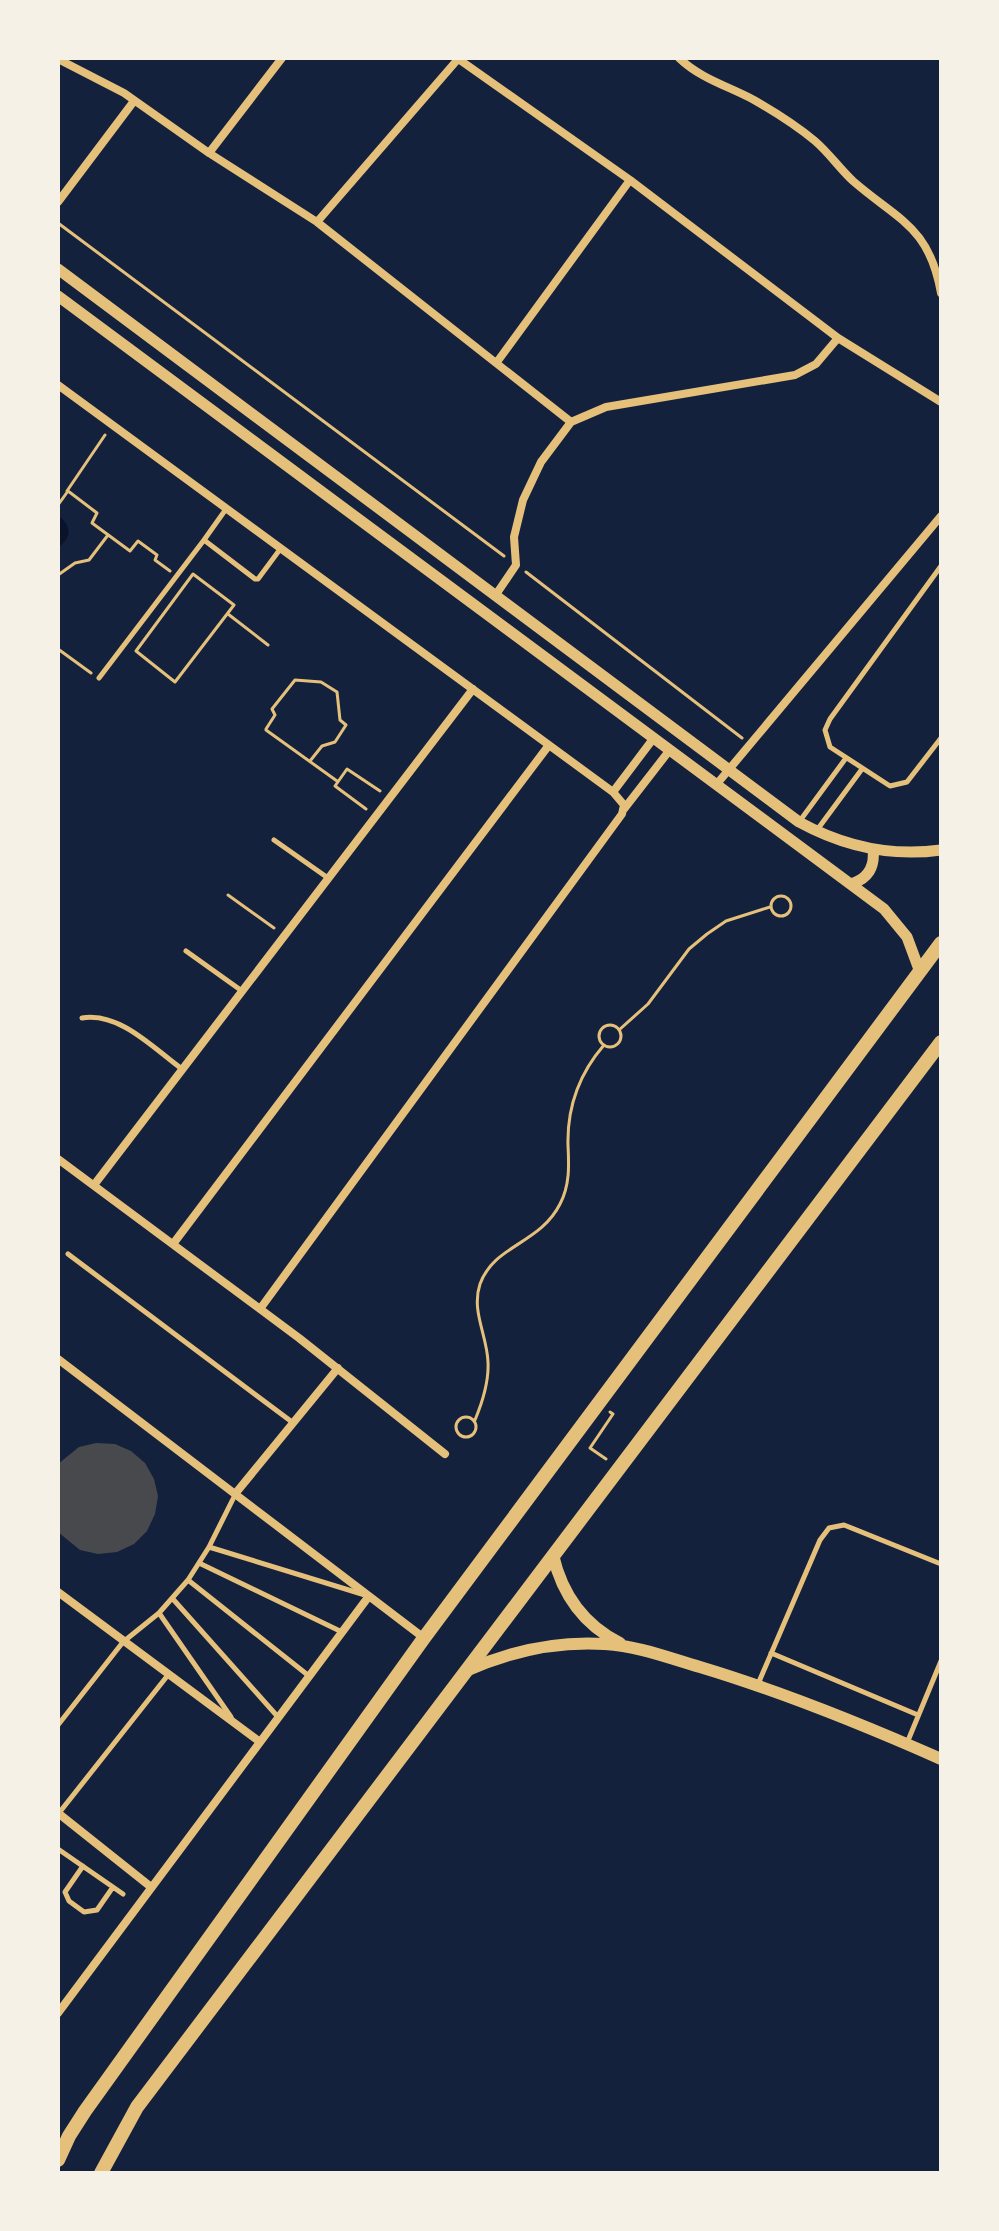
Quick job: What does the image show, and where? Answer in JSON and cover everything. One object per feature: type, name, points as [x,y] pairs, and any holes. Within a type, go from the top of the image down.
[{"type":"main road","points":[[58,2160],[85,2111],[424,1638],[941,943]]},
{"type":"main road","points":[[101,2173],[137,2107],[941,1042]]},
{"type":"main road","points":[[553,1555],[557,1573],[574,1605],[597,1629],[626,1646]]},
{"type":"main road","points":[[468,1670],[537,1648],[582,1643],[626,1646],[758,1684],[823,1708],[941,1759]]},
{"type":"street","points":[[209,153],[282,58]]},
{"type":"street","points":[[317,222],[457,58],[630,180],[838,338],[941,402]]},
{"type":"street","points":[[679,58],[704,77],[753,100],[787,121],[815,142],[853,181],[903,218],[921,239],[933,260],[941,293]]},
{"type":"street","points":[[58,59],[94,75],[317,222],[571,422]]},
{"type":"street","points":[[58,202],[134,101]]},
{"type":"street","points":[[497,362],[630,180]]},
{"type":"street","points":[[58,269],[799,822],[849,844],[873,850],[941,850]]},
{"type":"street","points":[[58,296],[851,884],[897,922],[915,954],[920,972]]},
{"type":"street","points":[[495,596],[516,565],[514,537],[523,500],[541,462],[571,422],[606,407],[795,375],[816,364],[838,338]]},
{"type":"street","points":[[58,385],[613,792],[622,800],[623,809]]},
{"type":"street","points":[[716,785],[941,516]]},
{"type":"street","points":[[94,1185],[473,689]]},
{"type":"street","points":[[613,792],[653,739]]},
{"type":"street","points":[[173,1244],[549,745]]},
{"type":"street","points":[[260,1309],[623,809],[669,751]]},
{"type":"street","points":[[851,884],[870,871],[873,850]]},
{"type":"street","points":[[58,1159],[338,1368],[445,1454]]},
{"type":"street","points":[[58,1359],[424,1638]]},
{"type":"street","points":[[235,1494],[338,1368]]},
{"type":"street","points":[[58,1592],[260,1742]]},
{"type":"street","points":[[58,2013],[369,1596]]},
{"type":"street","points":[[58,1814],[151,1887]]},
{"type":"lane","points":[[99,678],[227,508]]},
{"type":"lane","points":[[204,540],[257,580],[281,548]]},
{"type":"lane","points":[[941,566],[827,724],[827,742],[884,784],[902,785],[912,777],[941,738]]},
{"type":"lane","points":[[799,822],[846,758]]},
{"type":"lane","points":[[817,831],[862,769]]},
{"type":"lane","points":[[274,840],[328,878]]},
{"type":"lane","points":[[186,951],[242,991]]},
{"type":"lane","points":[[82,1018],[107,1018],[119,1024],[182,1069]]},
{"type":"lane","points":[[68,1254],[292,1422]]},
{"type":"lane","points":[[58,1725],[123,1642],[159,1613],[188,1580],[209,1547],[235,1494]]},
{"type":"lane","points":[[758,1684],[820,1540],[829,1528],[836,1525],[851,1527],[941,1564]]},
{"type":"lane","points":[[209,1547],[369,1596]]},
{"type":"lane","points":[[199,1563],[342,1632]]},
{"type":"lane","points":[[188,1580],[309,1676]]},
{"type":"lane","points":[[172,1598],[278,1718]]},
{"type":"lane","points":[[159,1613],[237,1725]]},
{"type":"lane","points":[[771,1653],[918,1715]]},
{"type":"lane","points":[[907,1743],[941,1661]]},
{"type":"lane","points":[[58,1814],[168,1675]]},
{"type":"lane","points":[[58,1849],[123,1894]]},
{"type":"lane","points":[[83,1866],[65,1892],[69,1901],[84,1912],[97,1910],[113,1887]]},
{"type":"path","points":[[58,223],[750,744]]},
{"type":"path","points":[[58,505],[112,424]]},
{"type":"path","points":[[67,491],[97,513],[92,523],[130,551],[138,541],[157,555],[155,560],[186,583]]},
{"type":"path","points":[[58,575],[75,563],[89,560],[108,535]]},
{"type":"path","points":[[193,575],[234,604],[228,614],[176,682],[136,651],[193,575]]},
{"type":"path","points":[[228,614],[268,645]]},
{"type":"path","points":[[58,649],[99,678]]},
{"type":"path","points":[[310,761],[321,746],[336,742],[346,725],[340,720],[337,692],[321,682],[295,680],[272,709],[275,715],[266,729],[337,781]]},
{"type":"path","points":[[376,816],[335,786],[337,781],[348,768],[389,798]]},
{"type":"path","points":[[228,895],[284,936]]},
{"type":"path","points":[[777,895],[790,900],[792,908],[788,914],[781,916],[774,914],[770,907],[777,895]]},
{"type":"path","points":[[619,1030],[648,1004],[689,949],[707,934],[726,921],[770,907]]},
{"type":"path","points":[[614,1025],[619,1030],[619,1042],[615,1046],[604,1045],[599,1037],[601,1030],[614,1025]]},
{"type":"path","points":[[475,1420],[468,1416],[456,1423],[460,1436],[471,1436],[475,1432],[475,1420],[487,1381],[488,1361],[477,1303],[480,1285],[488,1269],[500,1256],[534,1236],[550,1221],[561,1203],[568,1182],[568,1128],[575,1092],[592,1059],[604,1045]]},
{"type":"path","points":[[599,1405],[613,1414],[590,1448],[619,1468]]},
{"type":"water","points":[[58,516],[68,527],[68,536],[58,547]]},
{"type":"building","points":[[96,1443],[115,1444],[131,1451],[145,1463],[154,1479],[158,1496],[155,1514],[147,1531],[134,1544],[117,1552],[98,1554],[80,1550],[58,1532],[58,1464],[79,1447]]}]
